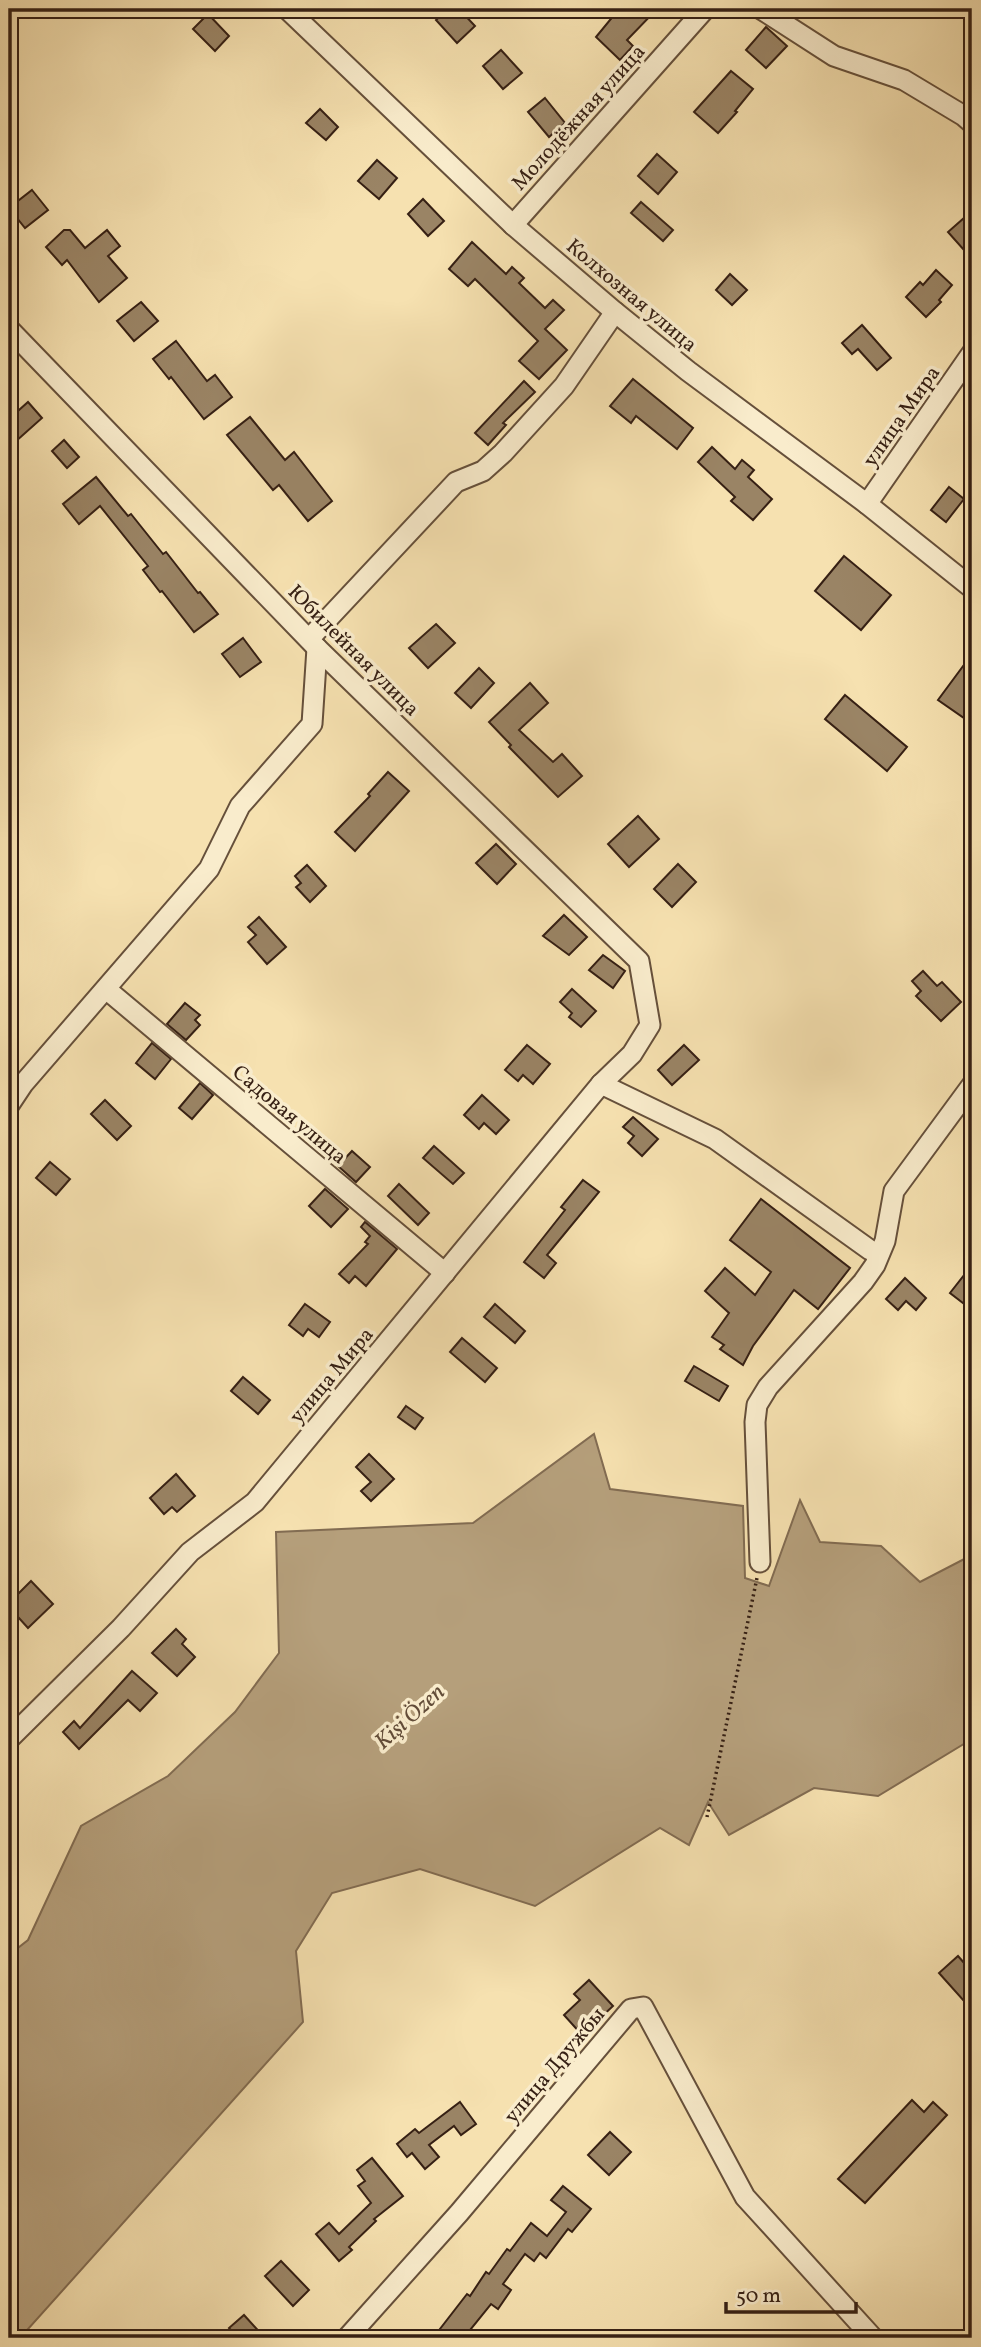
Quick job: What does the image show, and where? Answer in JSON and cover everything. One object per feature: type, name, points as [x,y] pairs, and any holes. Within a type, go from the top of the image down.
[{"type":"street","name":"Колхозная улица","points":[[287,9],[513,225],[615,312],[688,371],[867,504],[972,588]]},
{"type":"street","name":"Молодёжная улица","points":[[513,225],[705,9]]},
{"type":"street","points":[[761,9],[834,56],[904,80],[972,123]]},
{"type":"street","points":[[9,1105],[23,1084],[209,869],[240,806],[312,724],[313,643],[456,482],[483,471],[503,453],[564,386],[615,312]]},
{"type":"street","name":"Юбилейная улица","points":[[9,329],[313,643],[639,961],[648,1011]]},
{"type":"street","name":"улица Мира","points":[[867,504],[972,353]]},
{"type":"street","name":"Садовая улица","points":[[106,989],[445,1273]]},
{"type":"street","name":"улица Мира","points":[[9,1739],[121,1628],[190,1552],[255,1502],[601,1084],[632,1054],[650,1025],[648,1011]]},
{"type":"street","points":[[601,1084],[715,1139],[870,1250]]},
{"type":"street","points":[[760,1562],[755,1422],[757,1405],[768,1387],[863,1282],[875,1265],[885,1241],[894,1191],[972,1085]]},
{"type":"street","name":"улица Дружбы","points":[[347,2338],[459,2213],[631,2009],[643,2007],[745,2197],[873,2338]]},
{"type":"path","points":[[706,1817],[760,1562]]},
{"type":"water","name":"Kişi Özen","points":[[594,1434],[610,1489],[743,1506],[745,1578],[769,1586],[800,1500],[820,1542],[881,1546],[920,1582],[972,1555],[972,1739],[878,1796],[814,1788],[729,1835],[708,1802],[689,1845],[660,1828],[535,1906],[420,1869],[332,1893],[296,1951],[303,2022],[20,2338],[9,2338],[9,1955],[28,1940],[81,1826],[168,1776],[235,1712],[279,1653],[276,1532],[473,1523]]},
{"type":"building","points":[[448,9],[459,9],[475,26],[457,43],[436,20]]},
{"type":"building","points":[[619,9],[657,9],[627,40],[633,46],[620,60],[596,37]]},
{"type":"building","points":[[208,14],[229,36],[215,51],[193,29]]},
{"type":"building","points":[[766,27],[787,46],[766,68],[746,50]]},
{"type":"building","points":[[501,50],[522,73],[503,89],[483,66]]},
{"type":"building","points":[[731,71],[753,89],[718,133],[694,112]]},
{"type":"building","points":[[545,98],[565,123],[549,137],[528,112]]},
{"type":"building","points":[[320,109],[338,127],[326,140],[306,123]]},
{"type":"building","points":[[657,154],[677,172],[658,194],[638,176]]},
{"type":"building","points":[[377,160],[397,178],[379,199],[358,181]]},
{"type":"building","points":[[32,190],[48,210],[25,228],[9,208]]},
{"type":"building","points":[[423,199],[444,221],[428,236],[408,214]]},
{"type":"building","points":[[641,202],[673,230],[663,241],[631,213]]},
{"type":"building","points":[[964,218],[972,227],[972,259],[948,232]]},
{"type":"building","points":[[64,230],[70,230],[85,248],[107,230],[120,246],[108,256],[127,278],[99,302],[67,260],[62,265],[46,247]]},
{"type":"building","points":[[472,242],[506,274],[512,267],[524,278],[519,283],[545,308],[553,300],[564,310],[545,329],[567,350],[539,379],[519,361],[538,341],[475,279],[468,286],[449,269]]},
{"type":"building","points":[[936,270],[952,285],[939,300],[941,302],[926,317],[906,297],[920,282],[923,285]]},
{"type":"building","points":[[730,274],[747,290],[732,305],[716,290]]},
{"type":"building","points":[[141,302],[158,321],[134,341],[117,321]]},
{"type":"building","points":[[862,325],[891,358],[877,370],[858,349],[852,354],[842,343]]},
{"type":"building","points":[[176,341],[207,381],[215,375],[232,397],[204,419],[153,359]]},
{"type":"building","points":[[633,379],[693,428],[677,449],[636,416],[631,423],[610,406]]},
{"type":"building","points":[[524,381],[535,392],[503,423],[506,425],[488,445],[475,433]]},
{"type":"building","points":[[28,402],[42,418],[15,442],[9,434],[9,419]]},
{"type":"building","points":[[250,417],[285,460],[294,452],[332,501],[308,521],[279,485],[273,490],[227,435]]},
{"type":"building","points":[[64,440],[79,457],[67,468],[52,451]]},
{"type":"building","points":[[712,447],[735,469],[742,460],[754,470],[748,477],[772,499],[753,520],[731,501],[735,497],[698,462]]},
{"type":"building","points":[[96,477],[128,516],[131,514],[163,554],[166,552],[218,614],[194,632],[143,570],[148,566],[100,506],[79,524],[63,504]]},
{"type":"building","points":[[949,487],[964,499],[946,522],[931,510]]},
{"type":"building","points":[[844,556],[891,595],[861,630],[815,591]]},
{"type":"building","points":[[436,624],[455,643],[428,668],[409,648]]},
{"type":"building","points":[[243,638],[261,662],[240,677],[222,654]]},
{"type":"building","points":[[972,654],[972,707],[964,718],[938,700]]},
{"type":"building","points":[[479,668],[494,683],[471,708],[455,693]]},
{"type":"building","points":[[530,683],[548,703],[519,730],[553,762],[562,754],[582,776],[558,797],[509,747],[511,745],[489,722]]},
{"type":"building","points":[[845,695],[907,747],[887,771],[825,719]]},
{"type":"building","points":[[388,772],[409,791],[355,851],[335,832],[370,796],[368,794]]},
{"type":"building","points":[[638,816],[659,839],[629,867],[608,844]]},
{"type":"building","points":[[496,844],[516,864],[497,884],[476,863]]},
{"type":"building","points":[[678,864],[696,882],[672,907],[654,889]]},
{"type":"building","points":[[307,865],[326,886],[310,902],[296,887],[301,883],[295,876]]},
{"type":"building","points":[[564,915],[587,937],[569,955],[543,936]]},
{"type":"building","points":[[259,917],[286,947],[267,964],[248,942],[256,935],[248,927]]},
{"type":"building","points":[[603,955],[625,971],[613,988],[589,970]]},
{"type":"building","points":[[923,971],[937,986],[942,982],[961,1002],[941,1021],[916,996],[921,991],[912,981]]},
{"type":"building","points":[[572,989],[596,1011],[581,1027],[569,1017],[572,1013],[560,1002]]},
{"type":"building","points":[[185,1003],[200,1015],[195,1020],[200,1025],[186,1040],[167,1024]]},
{"type":"building","points":[[152,1043],[171,1059],[155,1079],[136,1063]]},
{"type":"building","points":[[527,1045],[550,1064],[533,1084],[523,1075],[518,1081],[505,1070]]},
{"type":"building","points":[[684,1045],[699,1060],[672,1085],[658,1070]]},
{"type":"building","points":[[200,1083],[213,1095],[192,1119],[179,1108]]},
{"type":"building","points":[[482,1095],[509,1120],[496,1134],[484,1123],[479,1129],[464,1115]]},
{"type":"building","points":[[105,1100],[131,1126],[117,1140],[91,1114]]},
{"type":"building","points":[[633,1117],[658,1139],[642,1156],[628,1143],[634,1136],[623,1127]]},
{"type":"building","points":[[434,1146],[464,1173],[453,1184],[423,1158]]},
{"type":"building","points":[[352,1151],[370,1167],[356,1182],[338,1166]]},
{"type":"building","points":[[50,1162],[70,1179],[56,1195],[36,1178]]},
{"type":"building","points":[[583,1180],[599,1192],[547,1255],[556,1263],[544,1278],[524,1262],[565,1210],[561,1207]]},
{"type":"building","points":[[399,1184],[429,1213],[418,1225],[388,1196]]},
{"type":"building","points":[[325,1189],[348,1209],[331,1227],[309,1206]]},
{"type":"building","points":[[761,1199],[850,1268],[818,1309],[794,1290],[753,1346],[743,1365],[720,1349],[724,1345],[712,1337],[729,1313],[705,1291],[725,1268],[755,1295],[771,1272],[730,1240]]},
{"type":"building","points":[[365,1222],[397,1249],[366,1286],[355,1276],[349,1283],[339,1274],[368,1244],[365,1242],[370,1236],[361,1227]]},
{"type":"building","points":[[972,1265],[972,1310],[950,1293]]},
{"type":"building","points":[[905,1278],[926,1298],[916,1310],[906,1301],[898,1310],[886,1299]]},
{"type":"building","points":[[305,1304],[330,1322],[319,1337],[308,1329],[303,1336],[289,1325]]},
{"type":"building","points":[[495,1304],[525,1331],[515,1343],[484,1317]]},
{"type":"building","points":[[462,1338],[497,1368],[485,1382],[450,1352]]},
{"type":"building","points":[[694,1366],[728,1386],[719,1401],[685,1381]]},
{"type":"building","points":[[243,1377],[270,1400],[258,1414],[231,1391]]},
{"type":"building","points":[[406,1406],[423,1418],[415,1429],[398,1417]]},
{"type":"building","points":[[369,1454],[394,1479],[371,1501],[361,1491],[371,1482],[356,1467]]},
{"type":"building","points":[[176,1474],[195,1496],[177,1512],[172,1507],[164,1514],[150,1498]]},
{"type":"building","points":[[31,1581],[53,1604],[28,1628],[9,1607],[9,1603]]},
{"type":"building","points":[[176,1629],[186,1639],[182,1644],[195,1657],[177,1676],[152,1653]]},
{"type":"building","points":[[132,1671],[157,1693],[140,1711],[128,1700],[79,1749],[63,1732],[74,1721],[80,1728]]},
{"type":"building","points":[[958,1956],[972,1972],[972,2010],[939,1973]]},
{"type":"building","points":[[589,1980],[613,2006],[582,2035],[564,2015],[580,2000],[574,1994]]},
{"type":"building","points":[[912,2100],[924,2112],[933,2102],[947,2115],[865,2203],[838,2179]]},
{"type":"building","points":[[460,2102],[476,2124],[461,2135],[454,2126],[429,2145],[439,2157],[425,2169],[412,2153],[407,2157],[397,2144],[415,2129],[419,2133]]},
{"type":"building","points":[[610,2132],[631,2152],[609,2175],[588,2155]]},
{"type":"building","points":[[372,2158],[403,2196],[374,2219],[376,2221],[349,2247],[352,2250],[339,2261],[316,2234],[329,2223],[339,2234],[371,2203],[358,2186],[365,2181],[357,2170]]},
{"type":"building","points":[[563,2186],[591,2209],[572,2232],[568,2229],[546,2258],[540,2253],[534,2261],[525,2254],[503,2284],[511,2290],[498,2309],[491,2304],[470,2330],[481,2338],[433,2338],[467,2294],[470,2296],[486,2272],[489,2274],[531,2223],[547,2236],[566,2212],[551,2200]]},
{"type":"building","points":[[281,2261],[309,2290],[293,2306],[265,2276]]},
{"type":"building","points":[[244,2315],[265,2338],[238,2338],[229,2328]]}]
